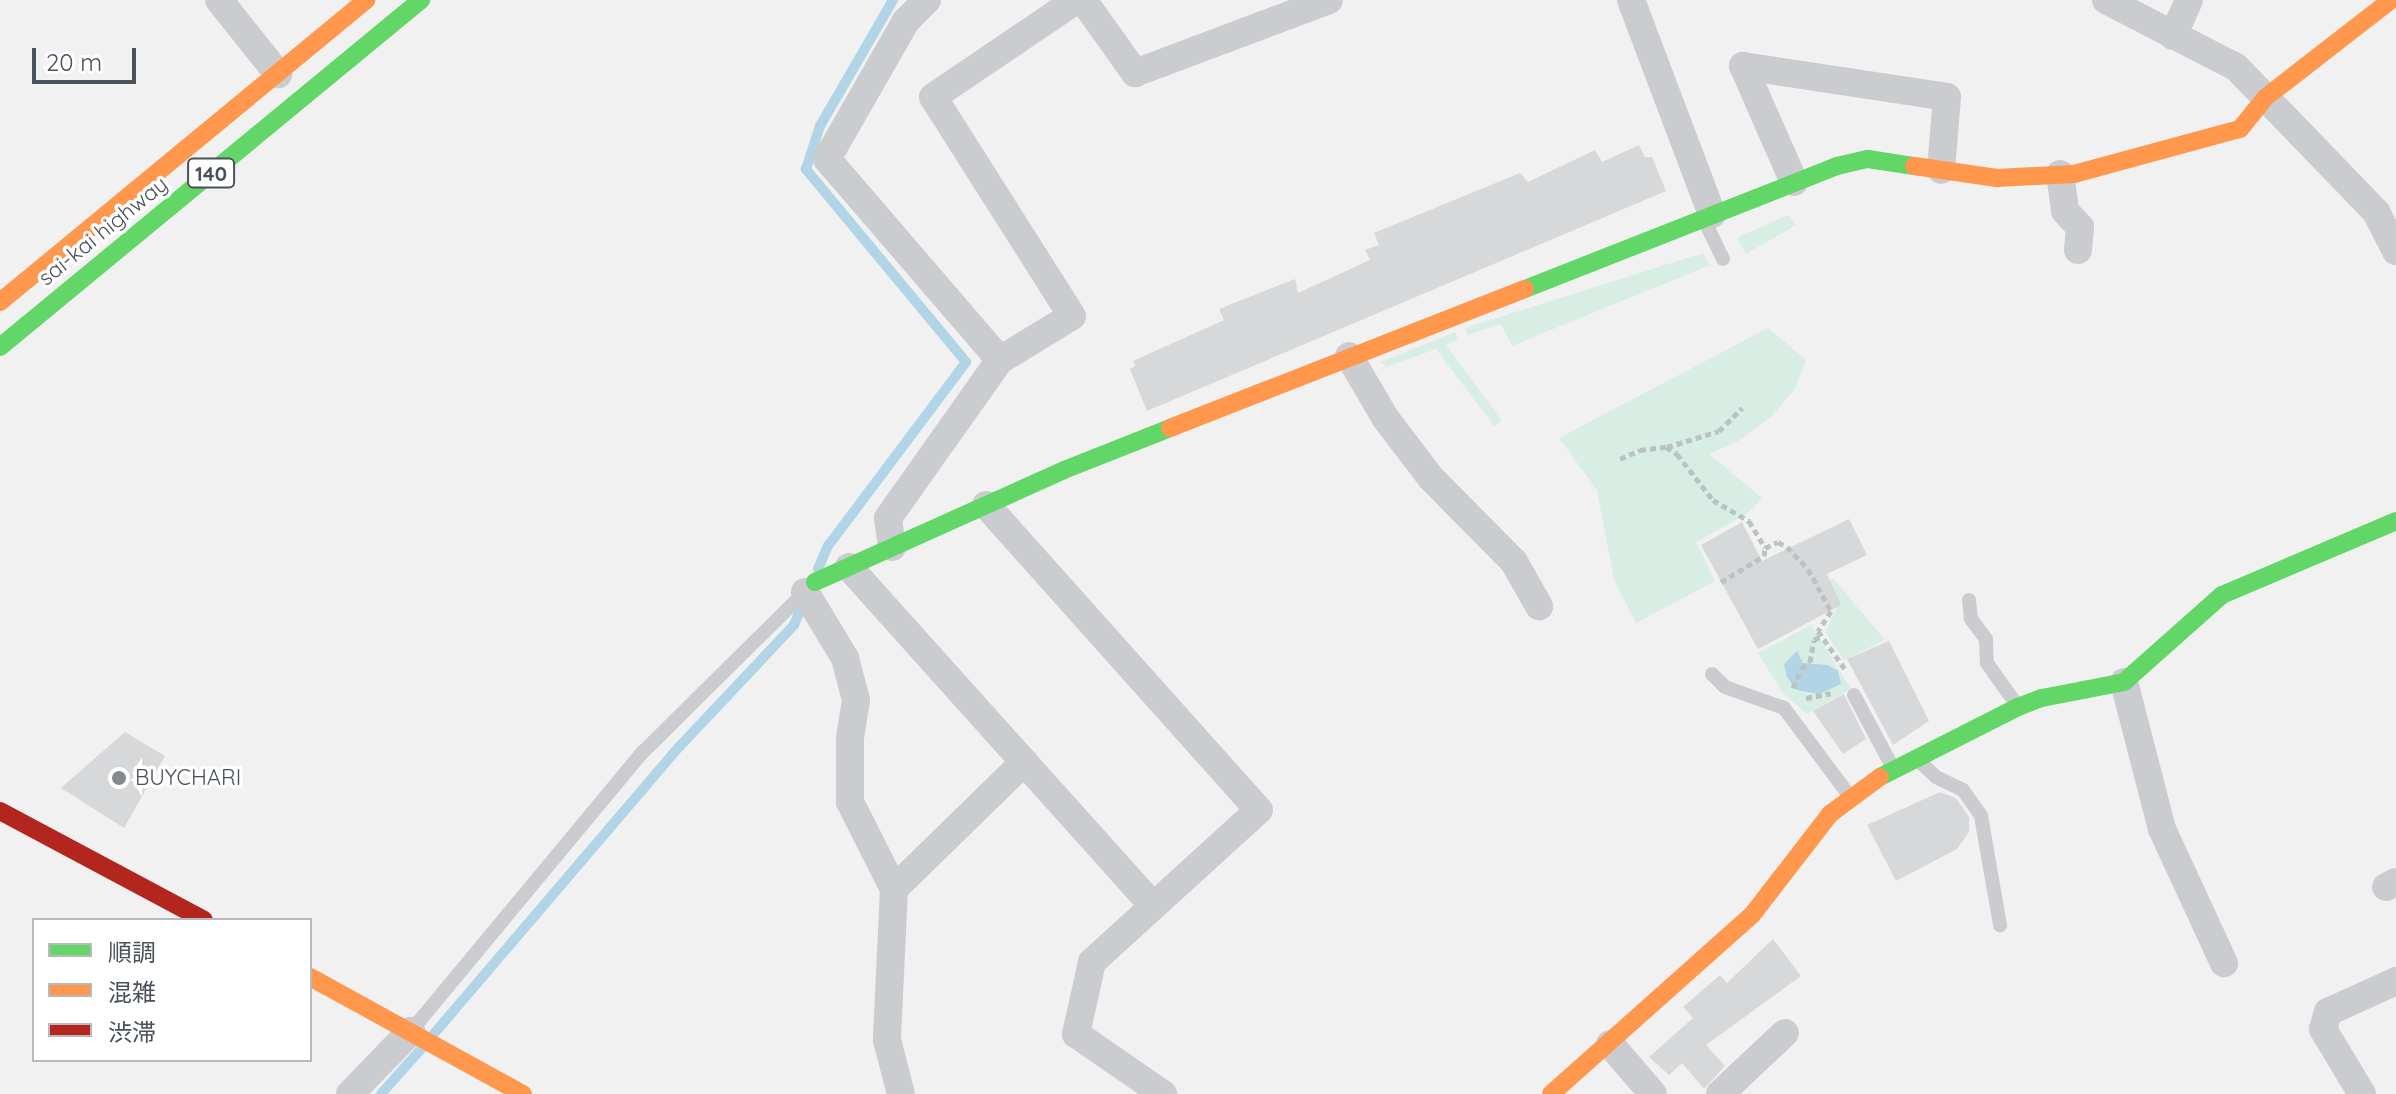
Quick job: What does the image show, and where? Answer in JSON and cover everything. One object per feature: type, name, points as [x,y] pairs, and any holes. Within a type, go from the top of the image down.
[{"type":"main road","name":"sai-kai highway","points":[[0,302],[366,0]]},
{"type":"main road","name":"sai-kai highway","points":[[0,347],[421,0]]},
{"type":"main road","points":[[810,587],[986,505],[1349,356],[1794,182],[1868,159],[1997,178],[2060,174],[2240,129],[2266,97],[2391,0]]},
{"type":"main road","points":[[1551,1094],[1752,915],[1830,814],[1894,768],[2042,698],[2124,682],[2222,595],[2396,521]]},
{"type":"main road","points":[[0,811],[200,918]]},
{"type":"main road","points":[[312,978],[523,1094]]},
{"type":"street","points":[[219,0],[278,74]]},
{"type":"street","points":[[927,0],[906,21],[827,159],[1000,360]]},
{"type":"street","points":[[892,547],[888,518],[1000,360],[1072,316],[933,97],[1076,0]]},
{"type":"street","points":[[1083,0],[1135,73],[1329,0]]},
{"type":"street","points":[[1631,0],[1708,216]]},
{"type":"street","points":[[2106,0],[2236,67],[2376,212],[2396,251]]},
{"type":"street","points":[[2173,36],[2189,0]]},
{"type":"street","points":[[1794,182],[1743,66],[1947,97],[1941,170]]},
{"type":"street","points":[[2060,174],[2065,211],[2080,227],[2078,250]]},
{"type":"street","points":[[1349,356],[1404,443],[1431,478],[1514,562],[1539,606]]},
{"type":"street","points":[[986,505],[1259,810],[1092,962],[1076,1034],[1163,1094]]},
{"type":"street","points":[[849,567],[1153,906]]},
{"type":"street","points":[[810,587],[845,658],[856,700],[850,739],[850,802],[894,889],[887,1040],[901,1094]]},
{"type":"street","points":[[2124,682],[2162,829],[2224,963]]},
{"type":"street","points":[[894,889],[1024,762]]},
{"type":"street","points":[[2362,1094],[2323,1029],[2328,1012],[2396,981]]},
{"type":"street","points":[[350,1094],[411,1031]]},
{"type":"street","points":[[1720,1094],[1785,1033]]},
{"type":"street","points":[[1610,1044],[1653,1094]]},
{"type":"lane","points":[[1708,216],[1723,259]]},
{"type":"lane","points":[[411,1031],[643,752],[810,587]]},
{"type":"lane","points":[[1969,600],[1971,619],[1986,639],[1987,663],[2018,707]]},
{"type":"lane","points":[[1712,674],[1725,687],[1784,708],[1851,798]]},
{"type":"lane","points":[[1849,689],[1894,768]]},
{"type":"lane","points":[[1917,758],[1936,777],[1963,790],[1981,816],[2000,925]]},
{"type":"path","points":[[1620,459],[1640,450],[1666,447],[1719,431],[1742,408]]},
{"type":"path","points":[[1666,447],[1677,454],[1713,500],[1749,521],[1765,548],[1764,556],[1721,582]]},
{"type":"path","points":[[1765,548],[1778,542],[1808,569],[1831,611],[1818,631],[1850,677],[1849,689]]},
{"type":"path","points":[[1821,636],[1814,640],[1810,662],[1801,669],[1793,688],[1795,694],[1804,698],[1837,691]]},
{"type":"green space","points":[[1788,215],[1796,225],[1746,254],[1737,238]]},
{"type":"green space","points":[[1703,253],[1710,265],[1512,346],[1501,324],[1468,335],[1465,328]]},
{"type":"green space","points":[[1768,328],[1806,360],[1795,389],[1772,416],[1742,439],[1709,454],[1762,498],[1747,514],[1696,542],[1715,581],[1636,623],[1614,580],[1597,490],[1559,438]]},
{"type":"green space","points":[[1455,332],[1458,340],[1446,345],[1502,421],[1494,426],[1436,349],[1386,367],[1381,362]]},
{"type":"green space","points":[[1833,578],[1885,640],[1844,660],[1825,632],[1836,609],[1823,584]]},
{"type":"green space","points":[[1811,625],[1851,689],[1807,714],[1782,692],[1758,653]]},
{"type":"water","points":[[1797,651],[1803,663],[1828,665],[1838,671],[1841,684],[1819,694],[1797,690],[1787,677],[1784,664]]},
{"type":"building","points":[[1639,145],[1645,157],[1652,157],[1666,191],[1147,411],[1130,369],[1135,366],[1133,361],[1224,320],[1219,309],[1295,279],[1298,293],[1370,260],[1365,250],[1379,245],[1374,233],[1520,173],[1528,182],[1595,150],[1602,162]]},
{"type":"building","points":[[1849,519],[1867,555],[1827,574],[1841,605],[1758,649],[1701,545],[1742,522],[1762,561]]},
{"type":"building","points":[[1889,641],[1929,721],[1893,745],[1847,659]]},
{"type":"building","points":[[1844,694],[1866,739],[1843,754],[1813,711]]},
{"type":"building","points":[[125,732],[165,756],[124,828],[61,788]]},
{"type":"building","points":[[1940,792],[1956,798],[1969,817],[1969,832],[1957,849],[1896,881],[1867,825]]},
{"type":"building","points":[[1773,939],[1801,976],[1706,1045],[1725,1066],[1704,1089],[1682,1063],[1669,1075],[1649,1057],[1693,1018],[1683,1007],[1720,975],[1727,983]]},
{"type":"waterway","points":[[818,569],[828,546],[966,362],[806,169],[820,126],[893,0]]},
{"type":"waterway","points":[[432,1036],[680,746],[794,625],[805,599]]},
{"type":"waterway","points":[[381,1094],[422,1048]]},
{"type":"traffic: fast","points":[[0,347],[421,0]]},
{"type":"traffic: fast","points":[[1525,289],[1837,166],[1868,159],[1914,166]]},
{"type":"traffic: fast","points":[[815,582],[1064,470],[1170,428]]},
{"type":"traffic: fast","points":[[1880,777],[2018,707],[2042,698],[2124,682],[2222,595],[2396,521]]},
{"type":"traffic: slow","points":[[0,302],[366,0]]},
{"type":"traffic: slow","points":[[1914,166],[1997,178],[2074,174],[2240,129],[2266,97],[2391,0]]},
{"type":"traffic: slow","points":[[1170,428],[1525,289]]},
{"type":"traffic: slow","points":[[1551,1094],[1752,915],[1830,814],[1880,777]]},
{"type":"traffic: slow","points":[[312,978],[523,1094]]},
{"type":"traffic: jam","points":[[0,811],[200,918]]},
{"type":"place","name":"BUYCHARI","points":[[119,778]]}]
